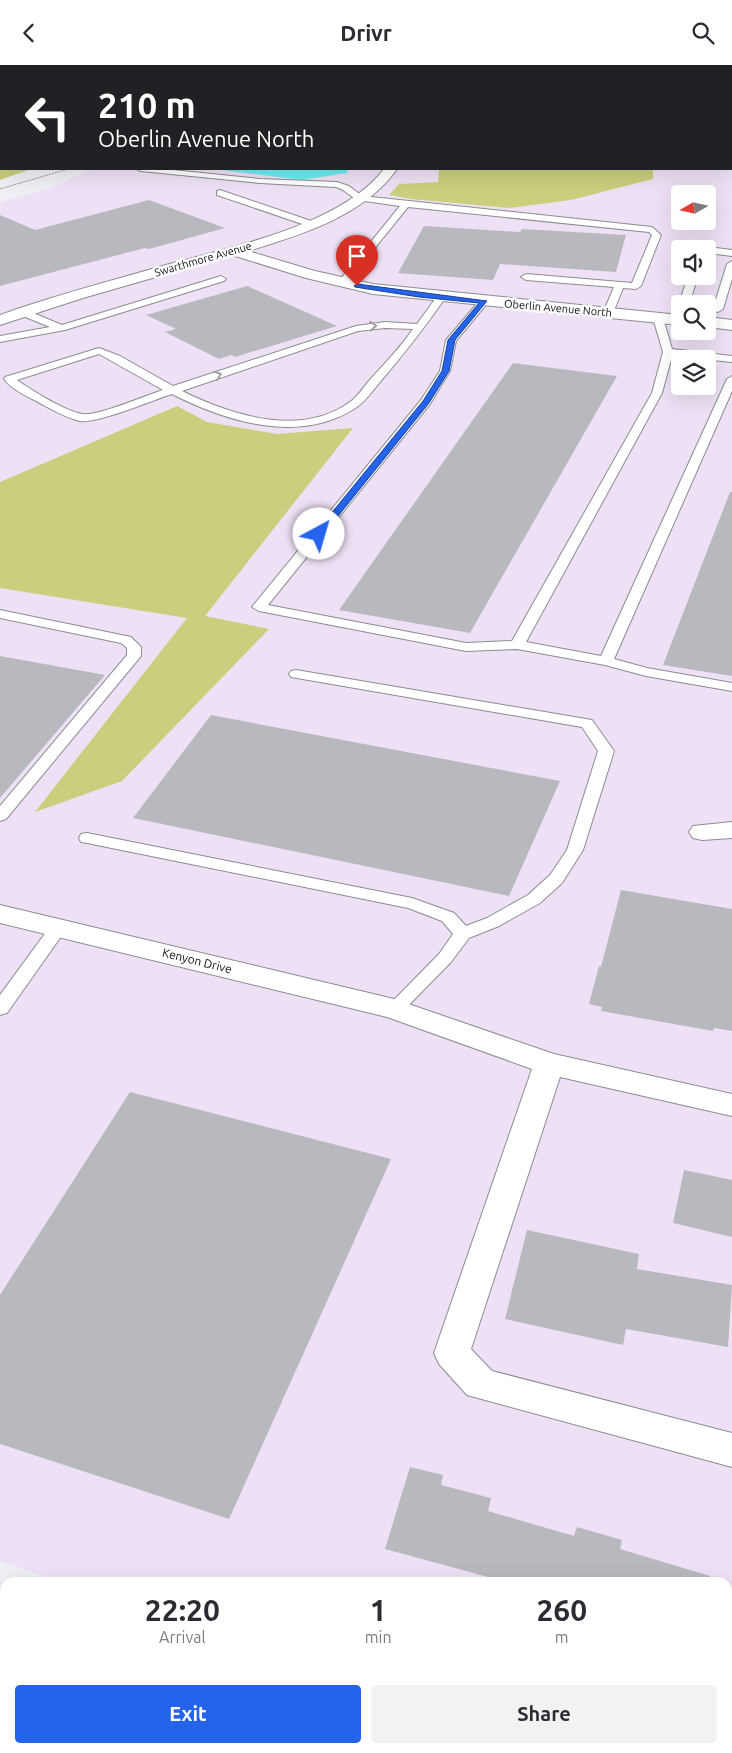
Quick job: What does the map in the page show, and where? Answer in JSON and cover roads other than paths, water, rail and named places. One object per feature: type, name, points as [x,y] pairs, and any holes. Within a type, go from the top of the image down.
[{"type":"street","name":"Swarthmore Avenue","points":[[1,319],[233,251],[311,223],[373,191],[390,170]]},
{"type":"street","name":"Oberlin Avenue North","points":[[233,251],[311,275],[373,289],[671,319]]},
{"type":"street","points":[[716,323],[732,325]]},
{"type":"street","points":[[702,832],[732,830]]},
{"type":"street","name":"Kenyon Drive","points":[[0,914],[394,1009],[549,1064],[732,1105]]},
{"type":"street","points":[[549,1064],[452,1353],[480,1384],[732,1450]]},
{"type":"lane","points":[[151,170],[260,181],[337,185],[346,188],[360,198],[652,230],[657,235],[636,287],[526,277]]},
{"type":"lane","points":[[220,193],[311,223]]},
{"type":"lane","points":[[342,283],[406,204]]},
{"type":"lane","points":[[716,252],[732,253]]},
{"type":"lane","points":[[718,309],[732,264]]},
{"type":"lane","points":[[0,339],[61,328],[220,279]]},
{"type":"lane","points":[[608,313],[620,285]]},
{"type":"lane","points":[[420,327],[399,325],[361,327],[172,390],[83,419],[50,403],[9,379],[99,351],[172,390],[229,415],[249,421],[289,422],[326,418],[343,412],[355,404],[420,327],[441,297]]},
{"type":"lane","points":[[484,301],[451,340],[445,371],[426,402],[259,607],[466,647],[517,645],[606,661],[646,673],[732,687]]},
{"type":"lane","points":[[22,312],[61,328]]},
{"type":"lane","points":[[517,645],[657,393],[668,351],[658,318]]},
{"type":"lane","points":[[668,351],[732,359]]},
{"type":"lane","points":[[606,661],[732,379]]},
{"type":"lane","points":[[0,614],[126,640],[134,647],[134,656],[0,816]]},
{"type":"lane","points":[[296,674],[587,723],[606,751],[574,850],[556,879],[534,899],[493,922],[463,934],[445,958],[394,1009]]},
{"type":"lane","points":[[87,838],[412,903],[448,917],[463,934]]},
{"type":"lane","points":[[0,1009],[58,928]]},
{"type":"water","points":[[221,170],[348,170],[347,173],[302,180]]}]
